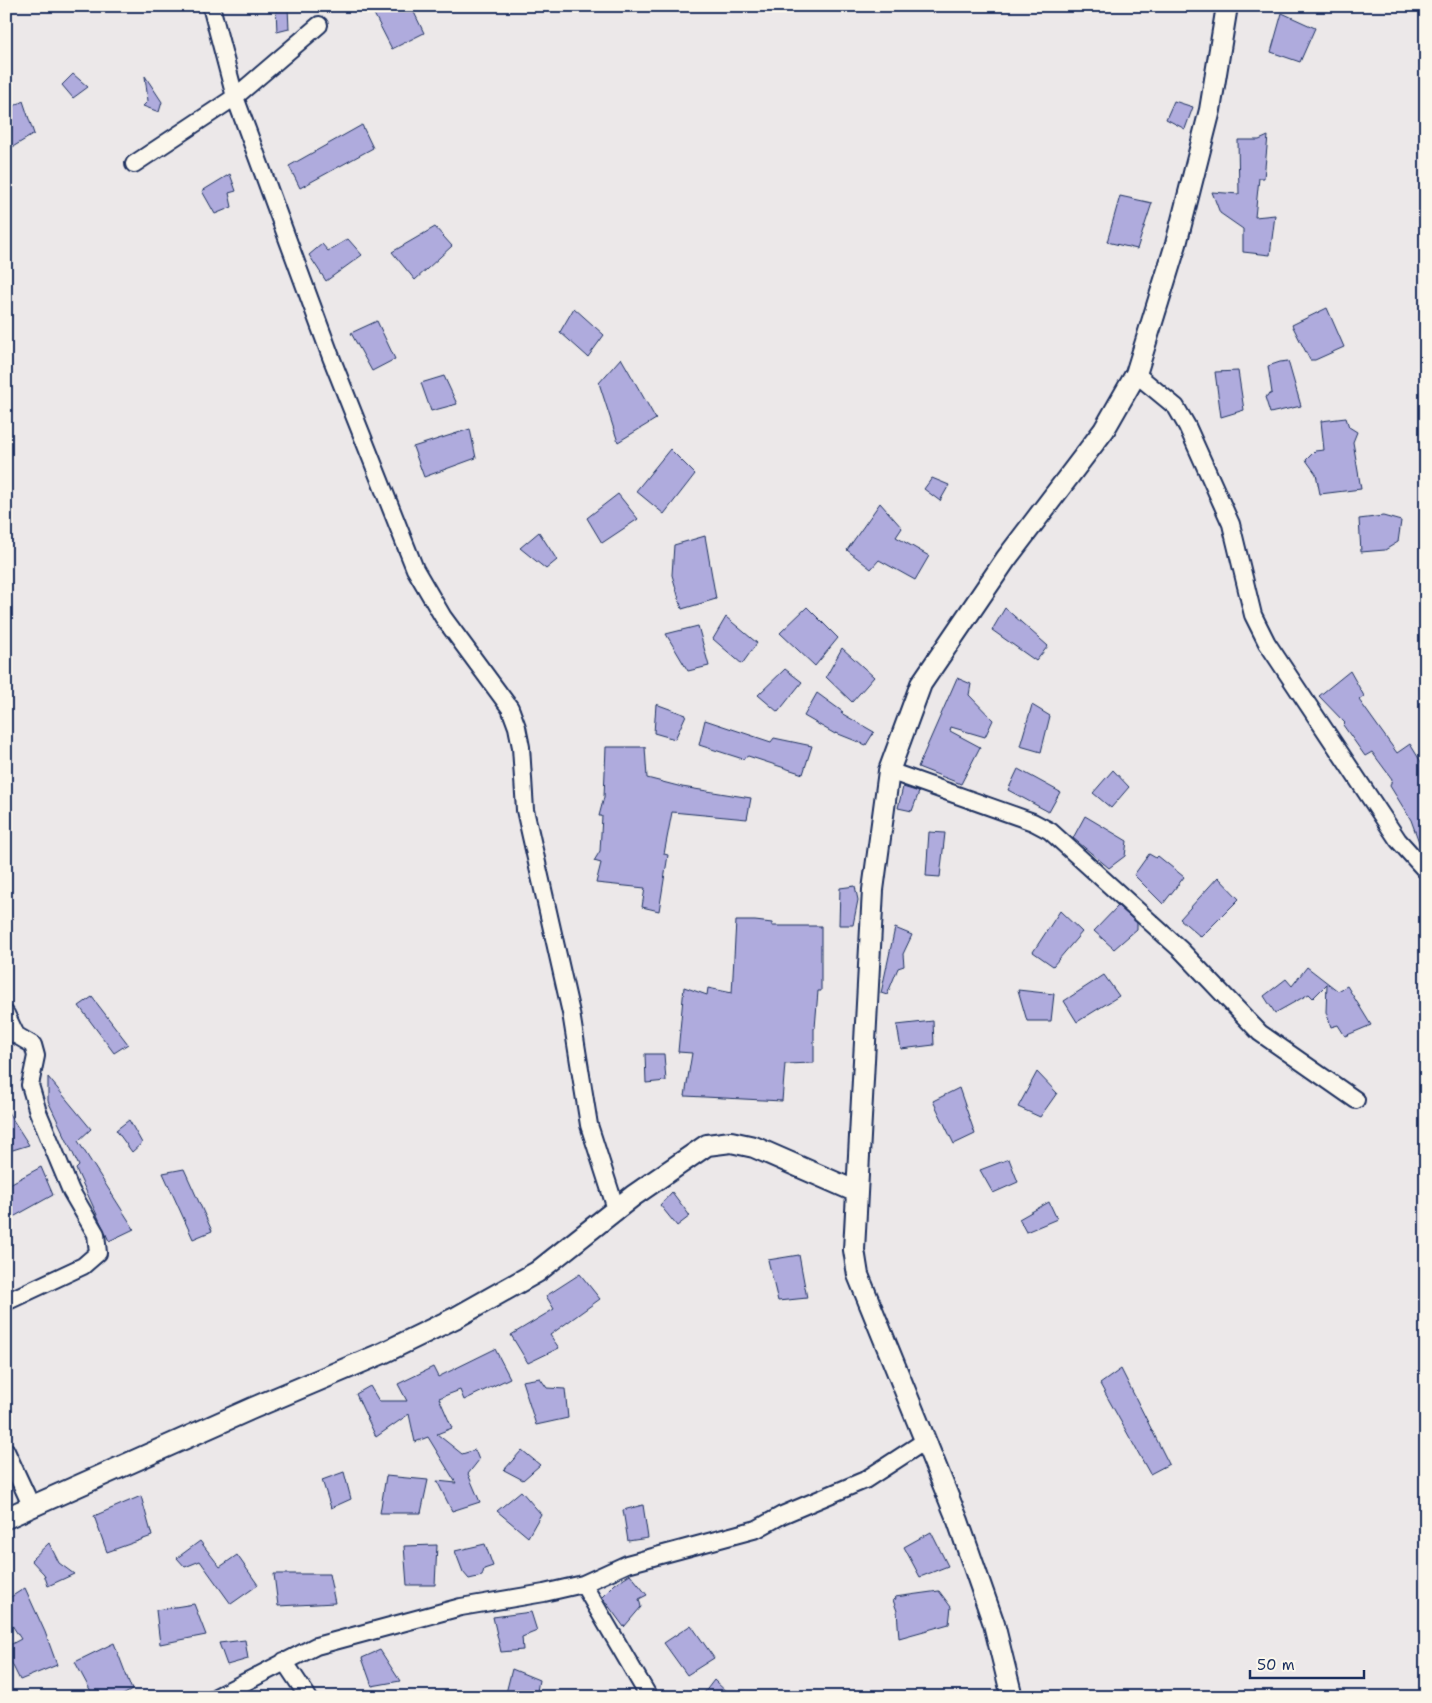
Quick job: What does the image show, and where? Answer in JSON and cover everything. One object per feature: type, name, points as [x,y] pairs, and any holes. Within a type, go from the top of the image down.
[{"type":"street","points":[[211,6],[235,97],[331,357],[415,568],[443,617],[510,708],[517,727],[521,747],[525,810],[571,1014],[589,1125],[616,1209]]},
{"type":"street","points":[[1012,1697],[994,1624],[958,1521],[858,1275],[854,1250],[873,890],[889,771],[921,684],[1006,559],[1104,430],[1136,374],[1176,244],[1207,119],[1227,6]]},
{"type":"street","points":[[134,164],[235,97],[319,25]]},
{"type":"street","points":[[1136,374],[1176,407],[1187,426],[1231,524],[1253,615],[1267,644],[1398,840],[1426,871]]},
{"type":"street","points":[[889,771],[1033,822],[1050,831],[1180,950],[1260,1033],[1356,1100]]},
{"type":"street","points":[[6,1014],[16,1035],[33,1045],[36,1056],[30,1085],[38,1112],[71,1191],[96,1234],[98,1253],[83,1266],[6,1302]]},
{"type":"street","points":[[6,1518],[253,1408],[383,1353],[458,1317],[537,1272],[633,1196],[707,1145],[731,1142],[754,1147],[857,1192]]},
{"type":"street","points":[[216,1697],[316,1646],[461,1607],[584,1584],[627,1564],[757,1529],[782,1515],[865,1480],[925,1441]]},
{"type":"street","points":[[6,1451],[31,1506]]},
{"type":"street","points":[[584,1584],[648,1697]]},
{"type":"street","points":[[284,1661],[308,1697]]},
{"type":"building","points":[[370,6],[411,6],[424,33],[392,49]]},
{"type":"building","points":[[288,8],[289,29],[277,32],[276,9]]},
{"type":"building","points":[[1282,13],[1315,28],[1300,62],[1271,52]]},
{"type":"building","points":[[73,74],[88,87],[73,98],[62,85]]},
{"type":"building","points":[[145,76],[162,102],[159,112],[143,106],[148,101]]},
{"type":"building","points":[[23,101],[34,134],[6,151],[6,111]]},
{"type":"building","points":[[1174,101],[1193,107],[1185,129],[1166,119]]},
{"type":"building","points":[[362,125],[373,148],[300,188],[289,166]]},
{"type":"building","points":[[1268,136],[1264,178],[1259,178],[1255,217],[1275,215],[1270,255],[1243,252],[1243,229],[1220,213],[1212,192],[1239,194],[1238,140],[1259,140]]},
{"type":"building","points":[[230,174],[236,191],[229,193],[232,207],[215,214],[202,191]]},
{"type":"building","points":[[1120,196],[1152,203],[1137,249],[1107,242]]},
{"type":"building","points":[[435,227],[452,246],[415,280],[392,252]]},
{"type":"building","points":[[348,239],[362,255],[326,281],[309,255],[322,244],[328,251]]},
{"type":"building","points":[[574,308],[604,335],[588,357],[560,332]]},
{"type":"building","points":[[1327,308],[1344,347],[1315,360],[1310,360],[1292,325]]},
{"type":"building","points":[[377,321],[395,359],[372,371],[351,333]]},
{"type":"building","points":[[621,358],[656,419],[618,442],[599,383]]},
{"type":"building","points":[[1288,361],[1301,406],[1270,413],[1265,397],[1272,393],[1268,366]]},
{"type":"building","points":[[1238,371],[1244,410],[1221,417],[1215,372]]},
{"type":"building","points":[[444,376],[457,404],[431,411],[421,383]]},
{"type":"building","points":[[1346,418],[1349,427],[1357,432],[1353,442],[1361,489],[1320,494],[1316,474],[1306,460],[1315,451],[1324,450],[1321,421]]},
{"type":"building","points":[[470,429],[476,458],[424,477],[413,447]]},
{"type":"building","points":[[670,449],[695,474],[664,514],[636,491]]},
{"type":"building","points":[[932,478],[949,485],[940,501],[924,489]]},
{"type":"building","points":[[618,494],[638,519],[602,543],[587,518]]},
{"type":"building","points":[[880,503],[902,528],[896,537],[929,556],[915,580],[879,560],[871,569],[847,550]]},
{"type":"building","points":[[1383,516],[1401,521],[1398,542],[1385,550],[1361,552],[1359,519]]},
{"type":"building","points":[[539,532],[557,560],[546,569],[520,548]]},
{"type":"building","points":[[705,536],[716,599],[682,609],[672,575],[674,545]]},
{"type":"building","points":[[807,607],[838,638],[815,666],[780,633]]},
{"type":"building","points":[[1005,608],[1048,646],[1036,661],[992,630]]},
{"type":"building","points":[[726,617],[757,643],[742,664],[713,639]]},
{"type":"building","points":[[698,626],[709,666],[688,671],[666,634]]},
{"type":"building","points":[[842,648],[874,677],[852,702],[826,677]]},
{"type":"building","points":[[785,669],[802,682],[778,712],[758,695]]},
{"type":"building","points":[[1350,671],[1364,696],[1359,700],[1397,753],[1410,744],[1426,770],[1426,856],[1423,853],[1411,820],[1390,786],[1392,779],[1372,752],[1365,756],[1343,725],[1345,723],[1319,696]]},
{"type":"building","points":[[957,678],[971,684],[969,695],[993,720],[985,737],[951,727],[950,731],[980,747],[961,784],[918,767]]},
{"type":"building","points":[[817,693],[843,712],[841,713],[874,732],[866,745],[835,734],[804,716]]},
{"type":"building","points":[[656,704],[686,715],[675,739],[654,733]]},
{"type":"building","points":[[1032,705],[1050,716],[1041,752],[1020,746]]},
{"type":"building","points":[[705,720],[771,742],[774,738],[812,746],[803,774],[748,756],[743,759],[699,745]]},
{"type":"building","points":[[606,747],[645,747],[647,778],[682,787],[751,798],[747,819],[672,812],[664,854],[668,855],[659,911],[642,907],[645,888],[596,883],[601,863],[594,861],[600,851],[602,816],[599,816],[604,797]]},
{"type":"building","points":[[1018,769],[1060,792],[1049,812],[1008,790]]},
{"type":"building","points":[[1113,770],[1129,787],[1111,808],[1093,793]]},
{"type":"building","points":[[903,787],[919,792],[912,811],[898,808]]},
{"type":"building","points":[[1085,816],[1127,841],[1125,856],[1109,868],[1073,838]]},
{"type":"building","points":[[929,832],[945,833],[940,877],[926,876]]},
{"type":"building","points":[[1149,854],[1156,858],[1158,856],[1184,877],[1163,904],[1134,875]]},
{"type":"building","points":[[1218,877],[1239,899],[1201,937],[1180,919]]},
{"type":"building","points":[[855,886],[858,900],[853,925],[839,925],[840,888]]},
{"type":"building","points":[[1118,906],[1137,923],[1137,929],[1114,949],[1094,931]]},
{"type":"building","points":[[1060,911],[1082,932],[1053,966],[1033,952]]},
{"type":"building","points":[[736,921],[772,923],[772,926],[821,926],[821,991],[818,991],[814,1028],[814,1063],[785,1064],[782,1101],[685,1096],[692,1053],[678,1052],[684,987],[707,995],[708,988],[732,993]]},
{"type":"building","points":[[895,928],[912,935],[903,954],[904,966],[898,968],[887,995],[881,993]]},
{"type":"building","points":[[1307,967],[1338,991],[1347,986],[1371,1025],[1345,1036],[1338,1025],[1331,1027],[1326,1012],[1327,984],[1313,998],[1309,994],[1275,1013],[1264,996],[1286,979],[1292,986]]},
{"type":"building","points":[[1104,975],[1119,996],[1077,1022],[1064,1001]]},
{"type":"building","points":[[1018,990],[1054,994],[1051,1021],[1027,1021]]},
{"type":"building","points":[[92,997],[128,1044],[114,1053],[79,1006]]},
{"type":"building","points":[[933,1021],[934,1045],[901,1049],[897,1025]]},
{"type":"building","points":[[645,1054],[664,1054],[666,1081],[646,1083]]},
{"type":"building","points":[[1037,1072],[1057,1093],[1040,1117],[1018,1107]]},
{"type":"building","points":[[48,1077],[91,1129],[78,1141],[134,1229],[109,1241],[76,1169],[79,1166],[48,1101]]},
{"type":"building","points":[[959,1088],[975,1134],[954,1144],[933,1101]]},
{"type":"building","points":[[6,1109],[29,1145],[6,1152]]},
{"type":"building","points":[[129,1120],[142,1143],[132,1152],[116,1130]]},
{"type":"building","points":[[1009,1159],[1018,1182],[993,1193],[980,1170]]},
{"type":"building","points":[[41,1167],[53,1195],[6,1221],[6,1186]]},
{"type":"building","points":[[184,1169],[212,1231],[193,1239],[163,1173]]},
{"type":"building","points":[[672,1192],[690,1216],[677,1226],[660,1205]]},
{"type":"building","points":[[1049,1202],[1057,1219],[1026,1232],[1019,1219]]},
{"type":"building","points":[[799,1255],[807,1298],[778,1301],[768,1260]]},
{"type":"building","points":[[580,1274],[600,1299],[550,1335],[559,1348],[528,1363],[511,1335],[554,1309],[546,1296]]},
{"type":"building","points":[[495,1349],[510,1378],[464,1400],[460,1390],[439,1398],[452,1428],[437,1434],[462,1454],[475,1450],[479,1460],[468,1474],[480,1502],[452,1511],[437,1481],[456,1483],[428,1437],[415,1442],[409,1414],[376,1437],[356,1394],[370,1386],[379,1401],[407,1401],[398,1384],[433,1367],[438,1377]]},
{"type":"building","points":[[1121,1369],[1169,1464],[1150,1474],[1100,1384]]},
{"type":"building","points":[[540,1378],[547,1388],[565,1389],[568,1418],[536,1425],[522,1381]]},
{"type":"building","points":[[522,1450],[540,1465],[523,1480],[504,1470]]},
{"type":"building","points":[[344,1472],[351,1499],[331,1508],[322,1480]]},
{"type":"building","points":[[386,1476],[428,1480],[421,1513],[380,1513]]},
{"type":"building","points":[[521,1491],[541,1514],[528,1537],[497,1511]]},
{"type":"building","points":[[141,1496],[152,1536],[107,1552],[94,1516]]},
{"type":"building","points":[[643,1505],[648,1538],[628,1541],[623,1510]]},
{"type":"building","points":[[931,1532],[948,1566],[920,1577],[904,1547]]},
{"type":"building","points":[[200,1541],[220,1567],[237,1555],[258,1585],[231,1604],[200,1561],[185,1567],[177,1558]]},
{"type":"building","points":[[49,1543],[59,1563],[74,1574],[48,1586],[44,1574],[31,1560]]},
{"type":"building","points":[[485,1544],[493,1566],[484,1569],[482,1576],[469,1579],[463,1572],[455,1551]]},
{"type":"building","points":[[437,1545],[435,1585],[407,1585],[404,1546]]},
{"type":"building","points":[[274,1574],[329,1574],[335,1603],[278,1606]]},
{"type":"building","points":[[630,1574],[647,1595],[639,1599],[641,1607],[624,1627],[602,1597],[615,1584]]},
{"type":"building","points":[[25,1588],[45,1632],[57,1665],[20,1680],[6,1652],[6,1647],[21,1639],[6,1616],[6,1600]]},
{"type":"building","points":[[939,1591],[951,1607],[949,1624],[899,1638],[897,1611],[893,1600],[896,1599],[895,1597]]},
{"type":"building","points":[[194,1604],[206,1635],[160,1644],[156,1610]]},
{"type":"building","points":[[531,1612],[537,1631],[522,1637],[523,1650],[501,1652],[493,1617]]},
{"type":"building","points":[[691,1625],[714,1658],[687,1675],[664,1643]]},
{"type":"building","points":[[245,1640],[248,1659],[227,1665],[219,1643]]},
{"type":"building","points":[[114,1643],[132,1690],[119,1697],[94,1697],[75,1662]]},
{"type":"building","points":[[380,1650],[400,1681],[372,1686],[362,1658]]},
{"type":"building","points":[[512,1669],[539,1680],[536,1697],[505,1697]]},
{"type":"building","points":[[714,1680],[732,1697],[701,1697]]}]
